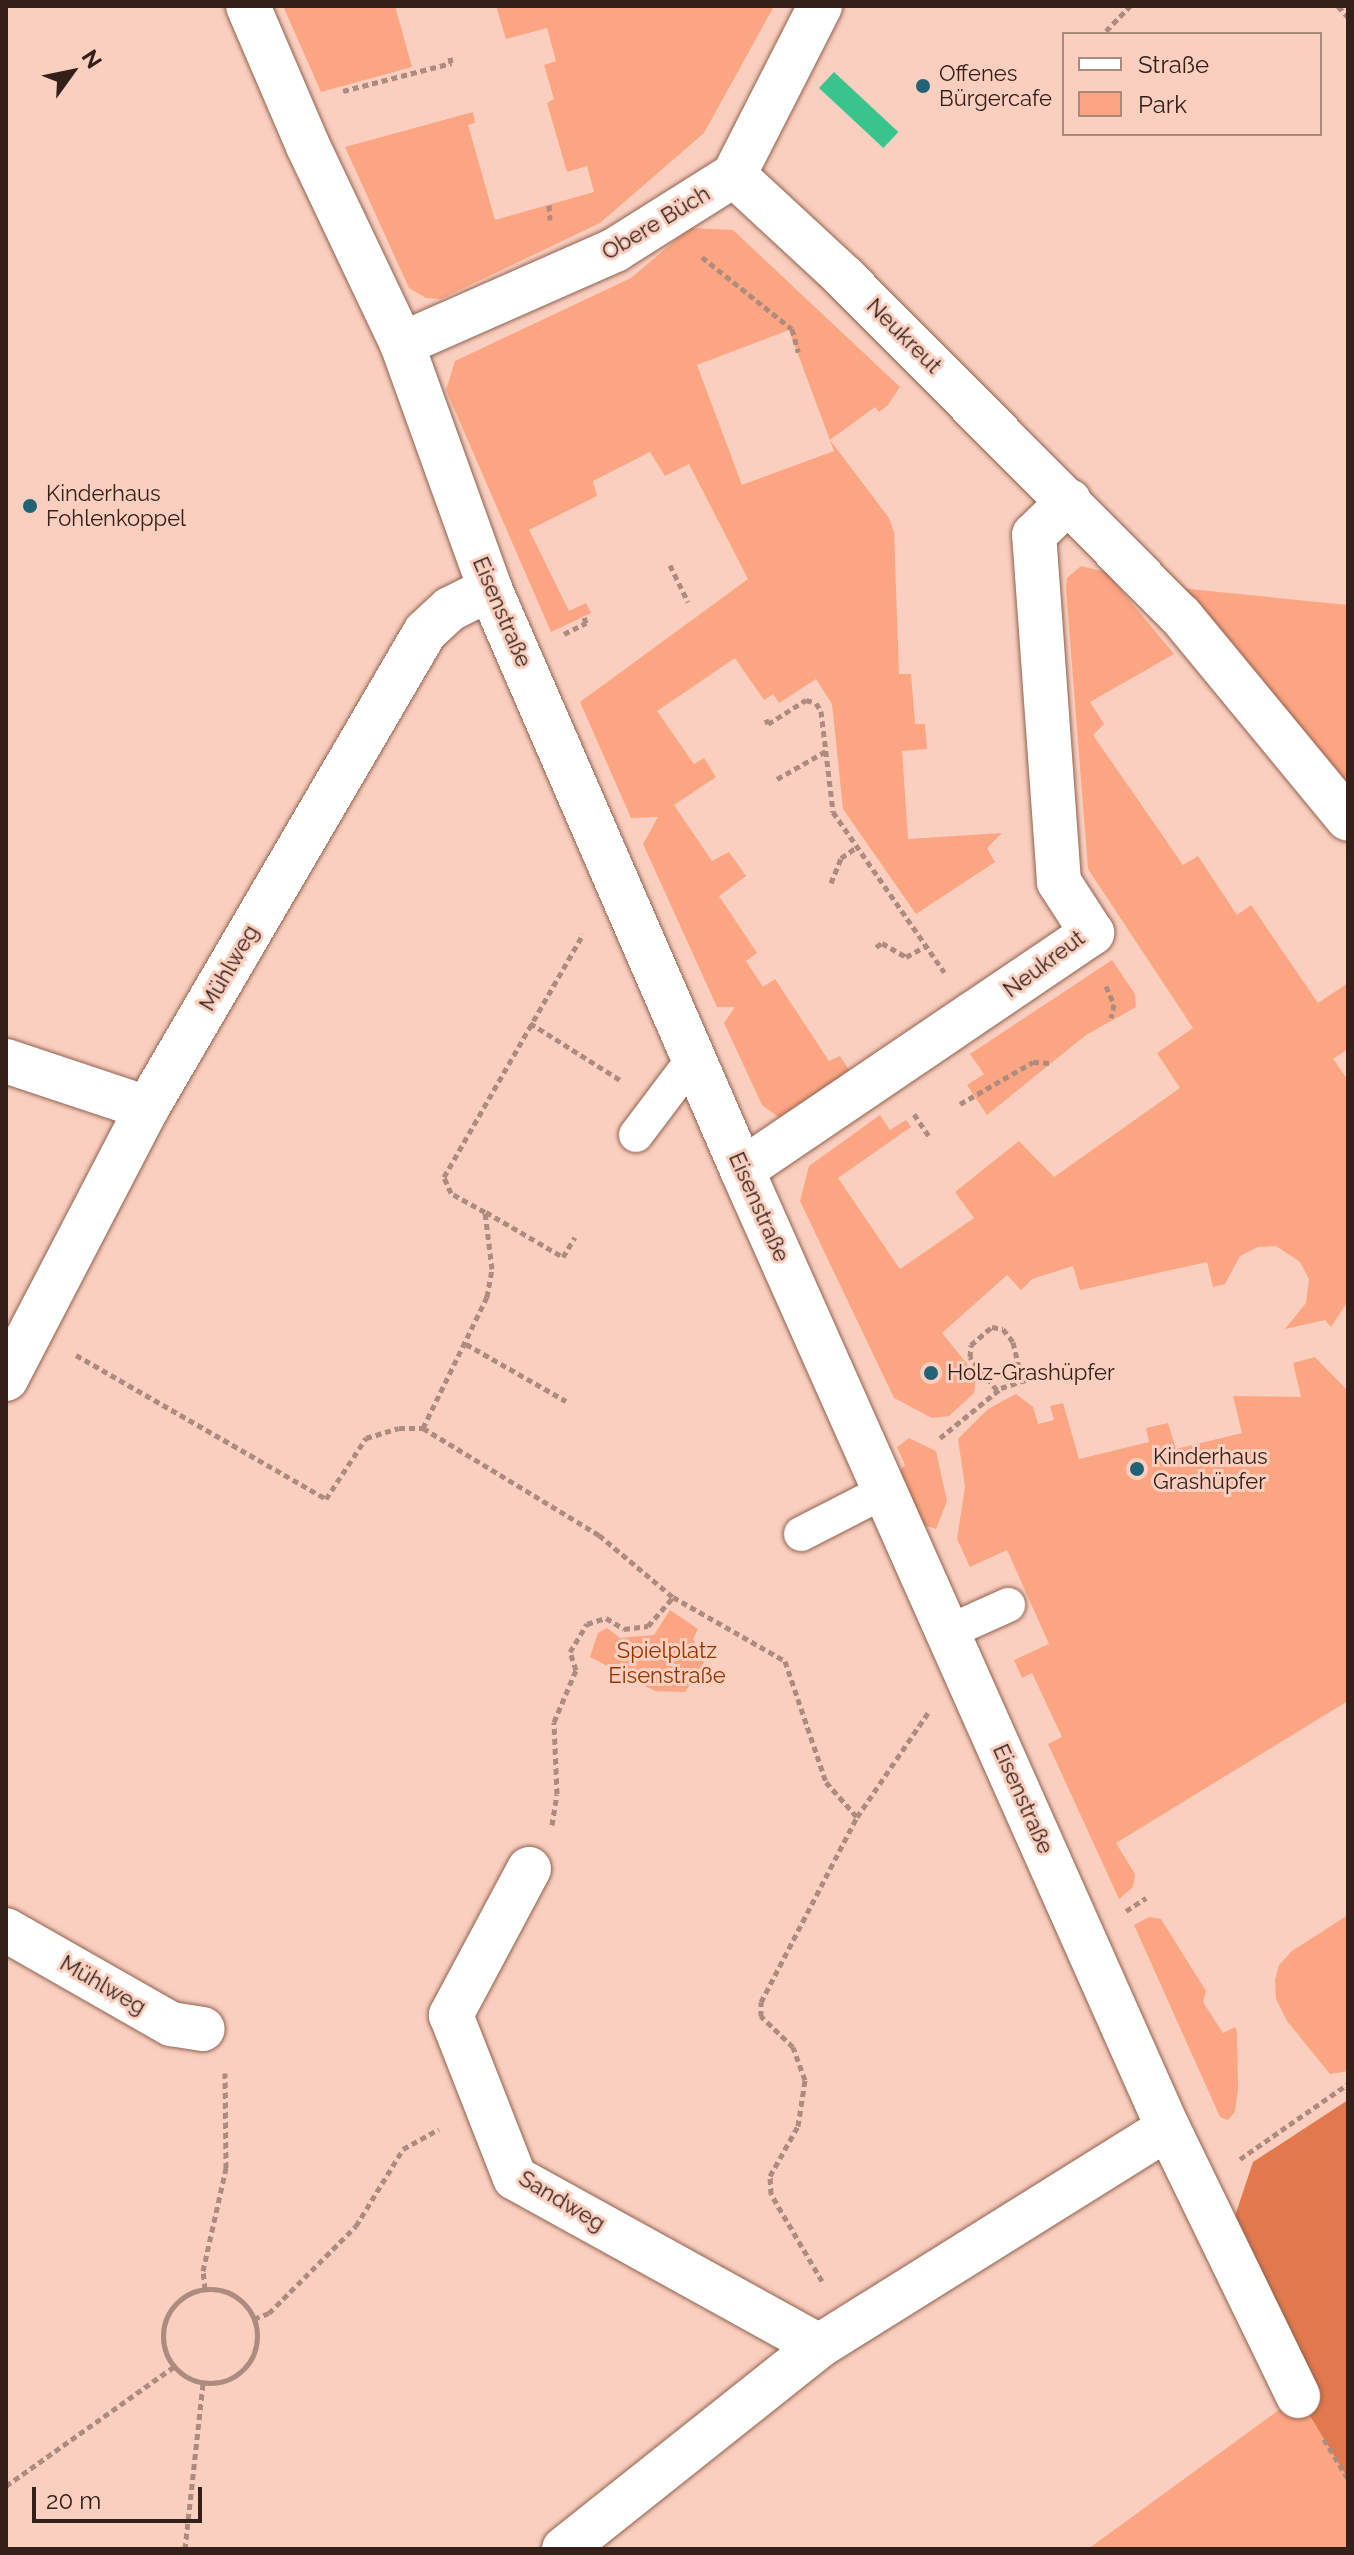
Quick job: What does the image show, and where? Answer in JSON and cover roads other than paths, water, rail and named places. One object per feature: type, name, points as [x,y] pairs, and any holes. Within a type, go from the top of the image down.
[{"type":"street","name":"Eisenstraße","points":[[248,6],[308,146],[402,344],[490,589],[742,1170],[1168,2128],[1298,2396]]},
{"type":"street","name":"Obere Büch","points":[[402,344],[615,250],[734,175],[820,6]]},
{"type":"street","name":"Neukreut","points":[[734,175],[1069,501],[1180,615],[1348,819]]},
{"type":"street","name":"Neukreut","points":[[742,1170],[1092,933],[1059,882],[1034,535],[1069,501]]},
{"type":"street","name":"Mühlweg","points":[[6,1379],[147,1108],[425,632],[450,609],[490,589]]},
{"type":"street","points":[[6,1061],[147,1108]]},
{"type":"street","name":"Sandweg","points":[[529,1869],[451,2015],[515,2178],[836,2336]]},
{"type":"street","name":"Mühlweg","points":[[6,1930],[171,2024],[203,2029]]},
{"type":"street","points":[[564,2549],[836,2336],[1168,2128]]},
{"type":"lane","points":[[636,1135],[694,1058]]},
{"type":"lane","points":[[801,1534],[885,1491]]},
{"type":"lane","points":[[948,1632],[1008,1605]]},
{"type":"place","name":"Offenes Bürgercafe","points":[[923,86]]},
{"type":"place","name":"Kinderhaus Fohlenkoppel","points":[[30,506]]},
{"type":"place","name":"Holz-Grashüpfer","points":[[931,1373]]},
{"type":"place","name":"Kinderhaus Grashüpfer","points":[[1137,1469]]},
{"type":"park label","name":"Spielplatz Eisenstraße","points":[[667,1662]]}]
